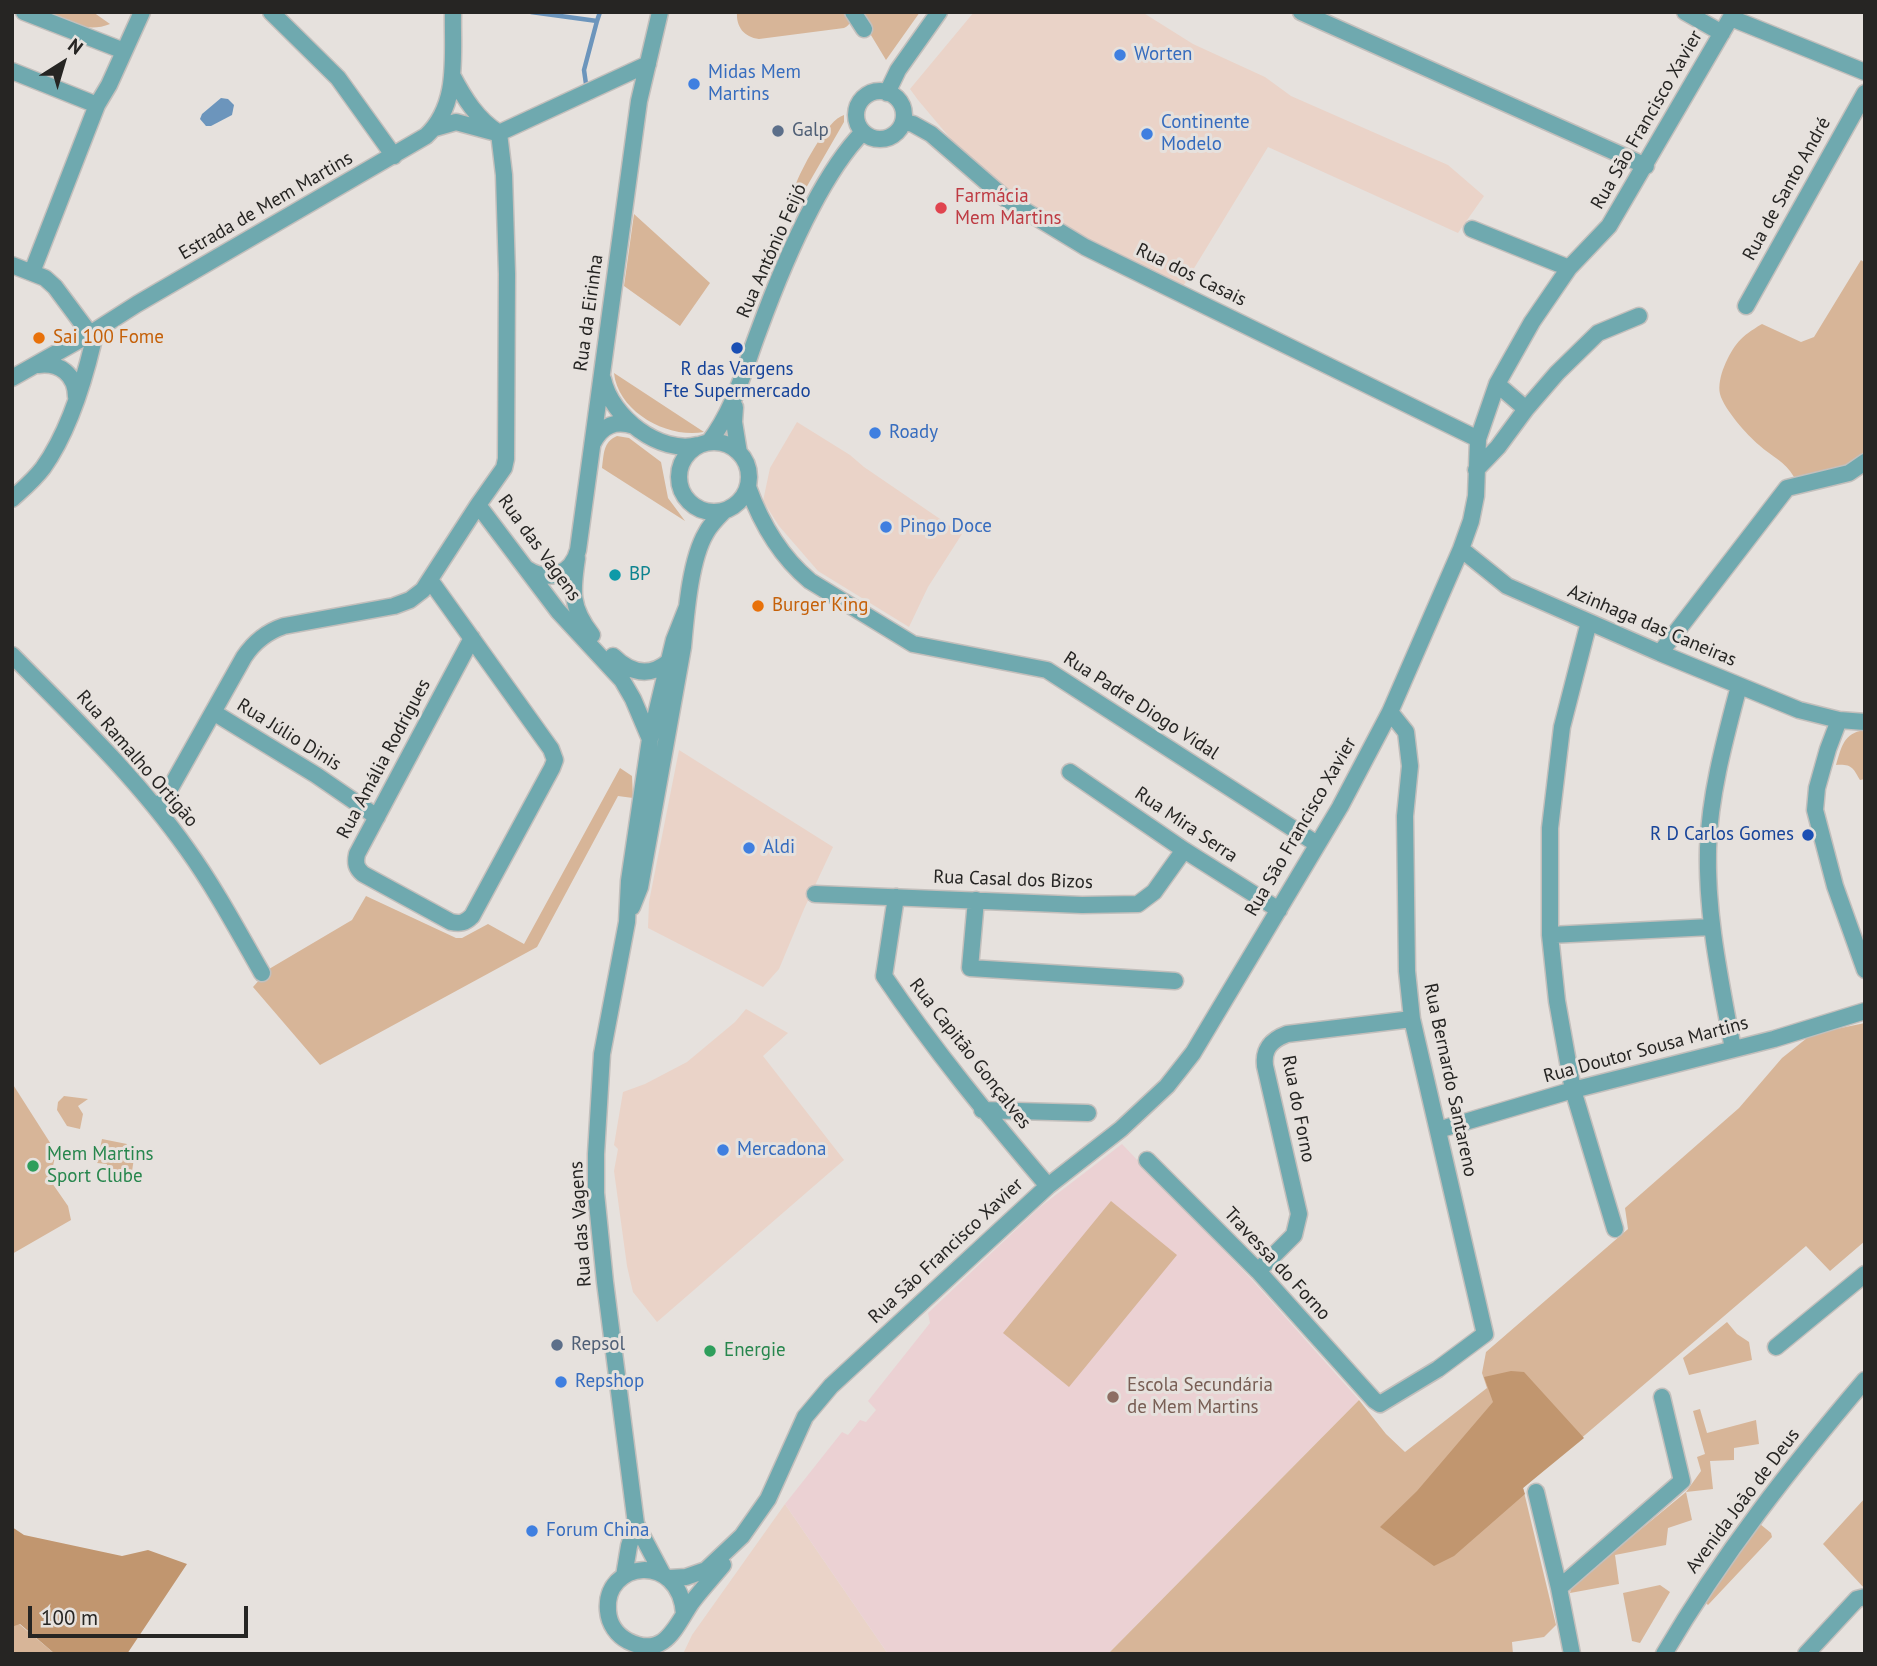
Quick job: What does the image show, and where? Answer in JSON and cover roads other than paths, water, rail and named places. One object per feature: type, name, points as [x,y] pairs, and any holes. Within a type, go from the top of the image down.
[{"type":"street","points":[[24,12],[124,51]]},
{"type":"street","points":[[32,272],[97,105],[142,12]]},
{"type":"street","points":[[271,12],[338,78],[394,156]]},
{"type":"street","points":[[435,128],[447,108],[452,75],[453,12]]},
{"type":"street","name":"Rua da Eirinha","points":[[578,550],[639,101],[660,12]]},
{"type":"street","points":[[853,12],[864,29]]},
{"type":"street","points":[[887,93],[898,70],[939,12]]},
{"type":"street","points":[[1301,12],[1646,166]]},
{"type":"street","points":[[1685,12],[1722,33]]},
{"type":"street","points":[[1733,15],[1865,72]]},
{"type":"street","name":"Rua São Francisco Xavier","points":[[666,1576],[686,1577],[706,1570],[731,1548],[768,1499],[799,1428],[820,1398],[1048,1186],[1121,1129],[1167,1086],[1193,1053],[1340,807],[1390,712],[1471,521],[1476,496],[1478,439],[1497,384],[1532,322],[1569,268],[1609,226],[1733,15]]},
{"type":"street","points":[[435,128],[456,122],[499,134],[648,64]]},
{"type":"street","points":[[12,71],[97,105]]},
{"type":"street","points":[[452,75],[464,98],[486,125],[499,134]]},
{"type":"street","points":[[614,80],[622,79],[632,83],[638,91],[639,101]]},
{"type":"street","points":[[871,93],[887,93],[894,96],[903,107],[903,122],[896,134],[883,139],[869,137],[856,119],[859,104],[871,93]]},
{"type":"street","name":"Rua de Santo André","points":[[1746,306],[1865,93]]},
{"type":"street","name":"Rua dos Casais","points":[[903,122],[913,124],[931,134],[1006,199],[1085,247],[1478,439]]},
{"type":"street","name":"Estrada de Mem Martins","points":[[12,378],[417,143],[435,128]]},
{"type":"street","name":"Rua António Feijó","points":[[704,444],[725,419],[737,396],[760,328],[803,228],[838,164],[863,132]]},
{"type":"street","name":"Rua das Vagens","points":[[499,134],[504,175],[507,274],[506,458],[504,468],[478,505],[558,611],[622,680],[650,739],[629,881],[627,922],[602,1054],[596,1194],[636,1524],[666,1576]]},
{"type":"street","points":[[1472,229],[1569,268]]},
{"type":"street","points":[[12,265],[45,278],[55,287],[90,334],[93,343],[72,413],[43,468],[12,499]]},
{"type":"street","points":[[1476,470],[1498,447],[1526,409],[1598,333],[1639,316]]},
{"type":"street","points":[[604,363],[603,379],[609,400],[622,417],[662,443],[677,448],[720,442],[739,453],[748,469],[748,487],[744,495],[705,533],[687,607],[668,662],[650,739]]},
{"type":"street","points":[[31,368],[54,365],[68,373],[73,380],[77,396],[72,413]]},
{"type":"street","points":[[1497,384],[1526,409]]},
{"type":"street","name":"Rua António Feijó","points":[[737,396],[734,422],[739,453]]},
{"type":"street","points":[[592,443],[608,426],[622,423],[637,427]]},
{"type":"street","points":[[662,443],[673,457],[679,471],[682,493],[696,517],[698,554]]},
{"type":"street","points":[[679,471],[682,460],[689,451],[704,444]]},
{"type":"street","points":[[1660,653],[1787,488],[1849,473],[1865,462]]},
{"type":"street","name":"Rua Padre Diogo Vidal","points":[[748,487],[762,522],[798,571],[810,581],[913,644],[1047,670],[1317,844]]},
{"type":"street","points":[[688,502],[705,512],[728,510]]},
{"type":"street","points":[[158,810],[247,653],[265,635],[289,625],[402,604],[417,596],[478,505]]},
{"type":"street","name":"Rua Padre Diogo Vidal","points":[[728,510],[762,522]]},
{"type":"street","name":"Azinhaga das Caneiras","points":[[1461,549],[1507,586],[1660,653],[1798,710],[1839,720],[1865,722]]},
{"type":"street","points":[[523,564],[528,570],[543,576],[559,574],[572,564],[578,550]]},
{"type":"street","name":"Rua das Vagens","points":[[578,550],[573,597],[576,610],[587,628],[627,669],[645,673],[668,662]]},
{"type":"street","name":"Rua Amália Rodrigues","points":[[430,580],[472,638],[551,749],[555,760],[478,905],[466,922],[459,924],[363,874],[355,861],[472,638]]},
{"type":"street","name":"Rua das Vagens","points":[[627,922],[640,887],[683,647],[687,607]]},
{"type":"street","points":[[1589,622],[1560,739],[1550,828],[1550,935],[1557,1001],[1573,1090],[1615,1229]]},
{"type":"street","name":"Rua Ramalho Ortigão","points":[[12,655],[100,745],[158,810],[210,882],[262,973]]},
{"type":"street","points":[[1733,1049],[1712,927],[1708,848],[1723,747],[1739,686]]},
{"type":"street","name":"Rua Júlio Dinis","points":[[213,712],[316,775],[377,817]]},
{"type":"street","name":"Rua Bernardo Santareno","points":[[1374,1399],[1380,1404],[1406,1391],[1485,1334],[1412,1019],[1407,971],[1405,816],[1410,766],[1406,732],[1390,712]]},
{"type":"street","points":[[1839,720],[1817,788],[1815,810],[1835,886],[1865,970]]},
{"type":"street","name":"Rua Mira Serra","points":[[1070,772],[1184,850],[1279,910]]},
{"type":"street","name":"Rua Casal dos Bizos","points":[[815,894],[1082,905],[1138,904],[1154,892],[1184,850]]},
{"type":"street","name":"Rua Capitão Gonçalves","points":[[896,897],[884,976],[923,1034],[982,1110],[1048,1186]]},
{"type":"street","points":[[976,900],[970,968],[1175,981]]},
{"type":"street","points":[[1550,935],[1712,927]]},
{"type":"street","name":"Rua Doutor Sousa Martins","points":[[1438,1130],[1573,1090],[1774,1039],[1865,1011]]},
{"type":"street","name":"Rua do Forno","points":[[1258,1270],[1294,1235],[1299,1214],[1265,1066],[1264,1056],[1268,1045],[1277,1037],[1287,1034],[1412,1019]]},
{"type":"street","points":[[982,1110],[1088,1113]]},
{"type":"street","name":"Travessa do Forno","points":[[1147,1160],[1258,1270],[1374,1399]]},
{"type":"street","points":[[1776,1347],[1865,1274]]},
{"type":"street","name":"Avenida João de Deus","points":[[1664,1654],[1704,1587],[1758,1511],[1865,1380]]},
{"type":"street","points":[[1559,1588],[1682,1481],[1662,1396]]},
{"type":"street","points":[[1536,1492],[1572,1654]]},
{"type":"street","name":"Rua das Vagens","points":[[624,1576],[636,1524]]},
{"type":"street","name":"Rua São Francisco Xavier","points":[[684,1614],[723,1565],[731,1548]]},
{"type":"street","points":[[649,1570],[666,1576],[680,1591],[684,1614],[675,1632],[660,1643],[626,1647],[608,1617],[610,1592],[624,1576],[636,1571],[649,1570]]},
{"type":"street","points":[[1806,1654],[1861,1598]]},
{"type":"street","points":[[660,1654],[669,1637]]},
{"type":"water","points":[[221,98],[228,99],[234,105],[232,115],[206,126],[200,119],[202,114]]},
{"type":"waterway","points":[[531,12],[597,21],[600,12]]},
{"type":"waterway","points":[[586,84],[584,70],[597,21]]},
{"type":"place","name":"Worten","points":[[1120,55]]},
{"type":"place","name":"Midas Mem Martins","points":[[694,84]]},
{"type":"place","name":"Galp","points":[[778,131]]},
{"type":"place","name":"Continente Modelo","points":[[1147,134]]},
{"type":"place","name":"Farmácia Mem Martins","points":[[941,208]]},
{"type":"place","name":"Sai 100 Fome","points":[[39,338]]},
{"type":"place","name":"R das Vargens Fte Supermercado","points":[[737,348]]},
{"type":"place","name":"Roady","points":[[875,433]]},
{"type":"place","name":"Pingo Doce","points":[[886,527]]},
{"type":"place","name":"BP","points":[[615,575]]},
{"type":"place","name":"Burger King","points":[[758,606]]},
{"type":"place","name":"R D Carlos Gomes","points":[[1808,835]]},
{"type":"place","name":"Aldi","points":[[749,848]]},
{"type":"place","name":"Mercadona","points":[[723,1150]]},
{"type":"place","name":"Mem Martins Sport Clube","points":[[33,1166]]},
{"type":"place","name":"Repsol","points":[[557,1345]]},
{"type":"place","name":"Energie","points":[[710,1351]]},
{"type":"place","name":"Repshop","points":[[561,1382]]},
{"type":"place","name":"Escola Secundária de Mem Martins","points":[[1113,1397]]},
{"type":"place","name":"Forum China","points":[[532,1531]]}]
